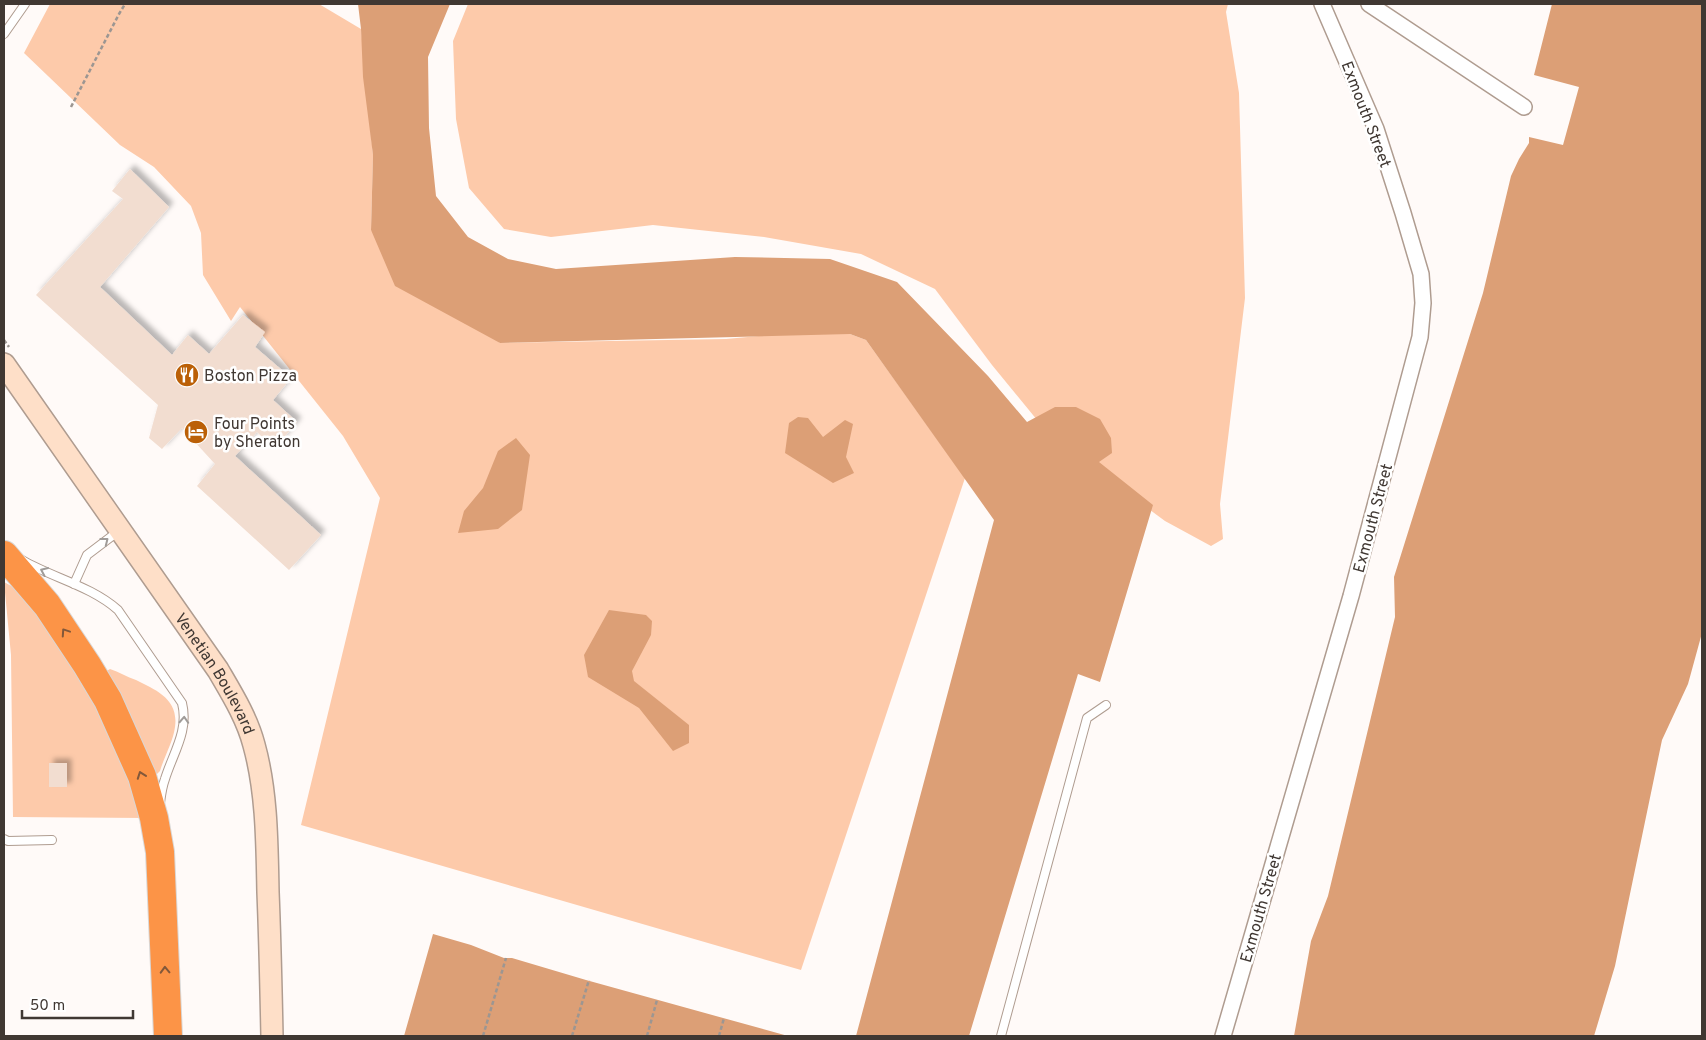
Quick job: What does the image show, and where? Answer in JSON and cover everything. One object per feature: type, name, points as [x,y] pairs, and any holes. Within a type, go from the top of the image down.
[{"type":"highway","points":[[4,554],[47,605],[87,665],[108,700],[142,776],[154,818],[160,852],[168,1036]]},
{"type":"street","name":"Exmouth Street","points":[[1223,1036],[1351,596],[1423,320],[1421,274],[1403,213],[1376,129],[1322,4]]},
{"type":"street","points":[[1369,4],[1524,107]]},
{"type":"street","name":"Venetian Boulevard","points":[[4,364],[218,670],[238,704],[254,745],[262,788],[267,838],[272,1036]]},
{"type":"lane","points":[[4,34],[25,4]]},
{"type":"lane","points":[[74,584],[87,555],[120,530]]},
{"type":"lane","points":[[4,547],[38,568],[107,600],[118,610],[182,703],[185,713],[184,725],[181,739],[165,779],[160,802],[157,835]]},
{"type":"lane","points":[[1001,1036],[1087,718],[1106,705]]},
{"type":"lane","points":[[4,839],[8,841],[52,840]]},
{"type":"path","points":[[71,107],[118,14],[125,4]]},
{"type":"path","points":[[483,1036],[506,958]]},
{"type":"path","points":[[572,1036],[589,980]]},
{"type":"path","points":[[647,1036],[657,1000]]},
{"type":"path","points":[[719,1036],[724,1018]]},
{"type":"shaded area","points":[[50,4],[319,4],[361,29],[373,155],[371,230],[500,343],[726,339],[827,330],[850,334],[866,340],[965,478],[801,970],[301,825],[380,498],[343,436],[240,307],[231,321],[203,275],[201,233],[191,206],[154,167],[120,145],[24,53]]},
{"type":"shaded area","points":[[358,4],[450,4],[428,57],[429,128],[436,196],[468,237],[508,259],[556,269],[735,257],[830,259],[897,282],[988,376],[1027,422],[1055,407],[1076,407],[1100,419],[1111,438],[1112,453],[1099,462],[1153,505],[1100,682],[1078,674],[969,1036],[856,1036],[994,520],[866,340],[850,334],[500,343],[395,286],[371,230],[373,155],[363,77]]},
{"type":"shaded area","points":[[468,4],[1228,4],[1226,12],[1239,93],[1245,298],[1220,504],[1223,539],[1211,546],[1165,521],[1051,437],[992,365],[935,289],[861,254],[764,237],[653,225],[551,237],[504,229],[469,188],[456,119],[453,41]]},
{"type":"shaded area","points":[[1552,4],[1702,4],[1702,633],[1688,684],[1662,740],[1615,966],[1594,1036],[1294,1036],[1311,941],[1328,896],[1395,617],[1394,577],[1483,293],[1511,176],[1529,143],[1529,137],[1563,145],[1579,87],[1534,75]]},
{"type":"shaded area","points":[[798,417],[808,418],[823,437],[845,420],[853,424],[846,457],[854,473],[833,483],[785,453],[789,423]]},
{"type":"shaded area","points":[[516,438],[530,455],[522,510],[498,529],[458,533],[464,511],[483,488],[498,451]]},
{"type":"shaded area","points":[[4,582],[27,598],[108,723],[145,818],[13,817],[11,655]]},
{"type":"shaded area","points":[[609,610],[646,615],[652,621],[651,635],[632,671],[634,681],[689,725],[689,743],[673,751],[639,708],[588,677],[584,655]]},
{"type":"shaded area","points":[[110,669],[151,688],[170,702],[175,717],[174,733],[160,771],[156,775],[154,775],[105,672]]},
{"type":"shaded area","points":[[433,934],[471,945],[504,958],[512,958],[788,1036],[404,1036]]},
{"type":"building","points":[[130,169],[169,207],[100,287],[172,355],[188,335],[209,354],[243,315],[265,332],[255,347],[291,378],[273,400],[297,422],[274,449],[257,432],[235,456],[321,535],[289,570],[197,486],[215,464],[182,428],[162,449],[149,438],[158,405],[36,295],[123,199],[112,191]]},
{"type":"building","points":[[49,763],[67,763],[67,787],[49,787]]},
{"type":"place","name":"Boston Pizza","points":[[187,375]]},
{"type":"place","name":"Four Points by Sheraton","points":[[196,432]]}]
